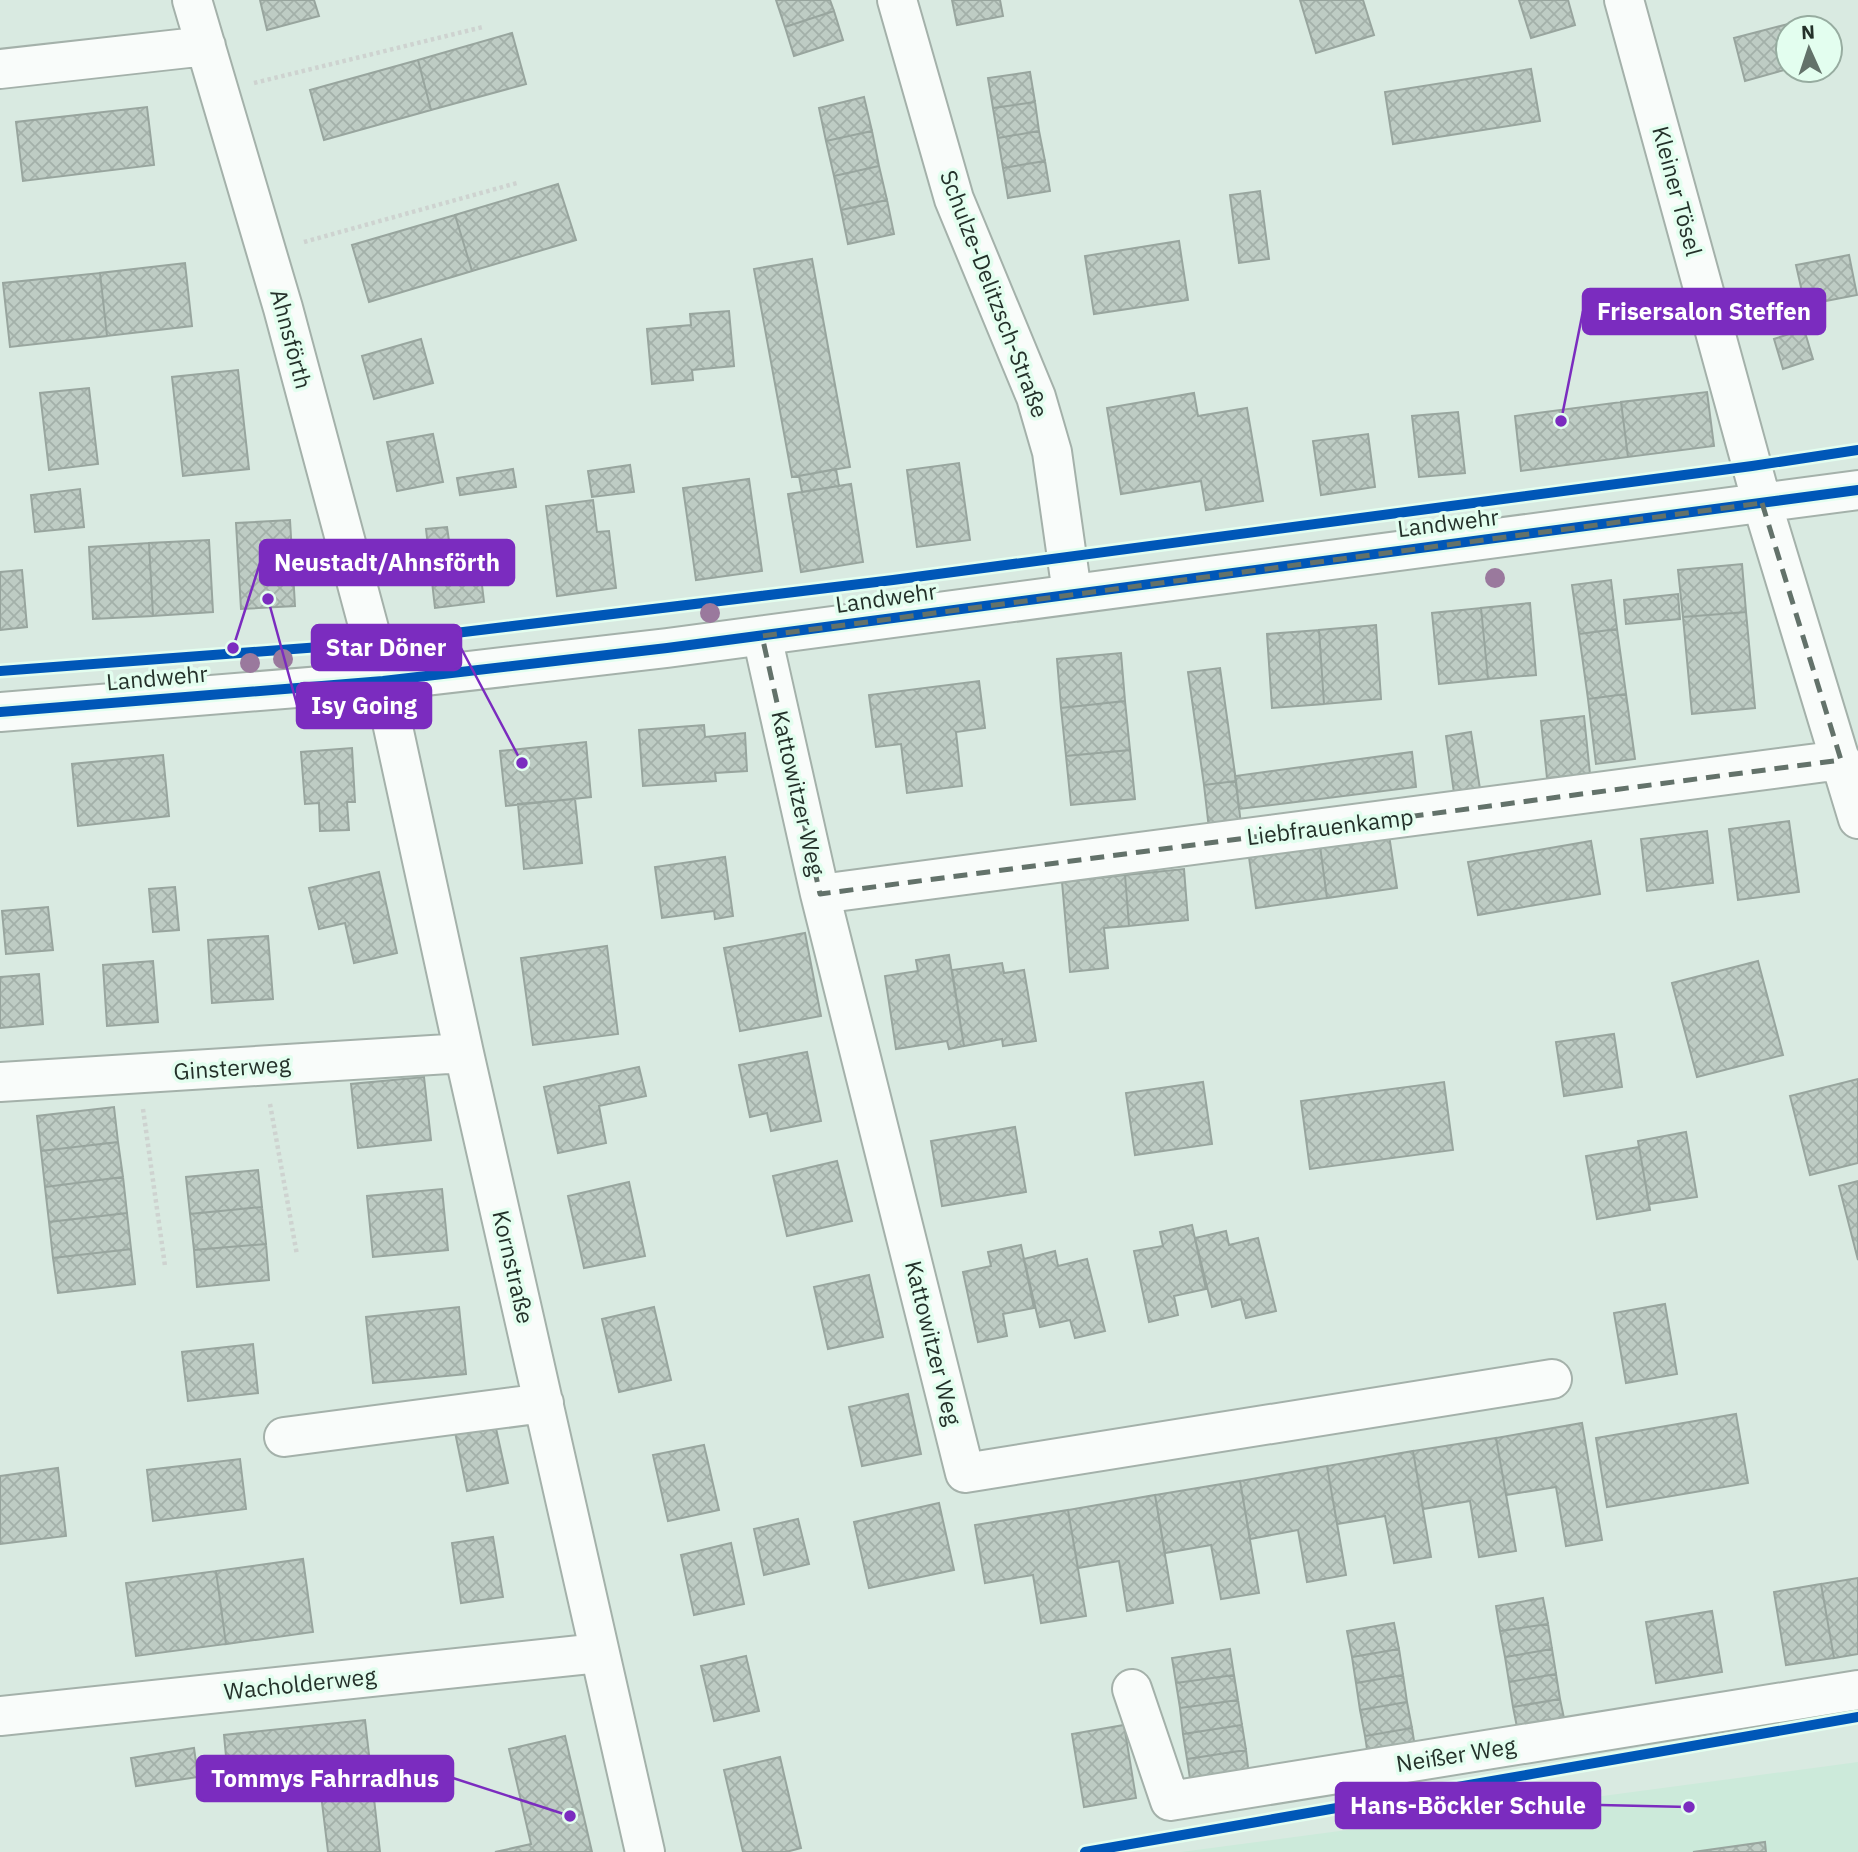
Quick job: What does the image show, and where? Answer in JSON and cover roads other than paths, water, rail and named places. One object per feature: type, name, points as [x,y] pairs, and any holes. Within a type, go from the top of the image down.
[{"type":"street","name":"Ahnsförth","points":[[192,0],[266,253],[383,681]]},
{"type":"street","name":"Schulze-Delitzsch-Straße","points":[[897,0],[954,200],[1037,397],[1052,452],[1072,593]]},
{"type":"street","name":"Kleiner Tösel","points":[[1624,0],[1762,503],[1858,819]]},
{"type":"street","points":[[0,69],[206,46]]},
{"type":"street","name":"Landwehr","points":[[0,712],[383,681],[762,635],[1858,490]]},
{"type":"street","name":"Kattowitzer Weg","points":[[762,635],[820,894],[965,1473],[1552,1379]]},
{"type":"street","name":"Kornstraße","points":[[383,681],[464,1053],[645,1852]]},
{"type":"street","name":"Liebfrauenkamp","points":[[820,894],[1841,760]]},
{"type":"street","name":"Ginsterweg","points":[[0,1082],[464,1053]]},
{"type":"street","points":[[284,1437],[544,1403]]},
{"type":"street","name":"Wacholderweg","points":[[0,1716],[599,1653]]},
{"type":"street","name":"Neißer Weg","points":[[1132,1689],[1170,1801],[1858,1690]]},
{"type":"place","name":"Frisersalon Steffen","points":[[1561,421]]},
{"type":"place","name":"Isy Going","points":[[268,599]]},
{"type":"place","name":"Neustadt/Ahnsförth","points":[[233,648]]},
{"type":"place","name":"Star Döner","points":[[522,763]]},
{"type":"place","name":"Hans-Böckler Schule","points":[[1689,1807]]},
{"type":"place","name":"Tommys Fahrradhus","points":[[570,1816]]}]
